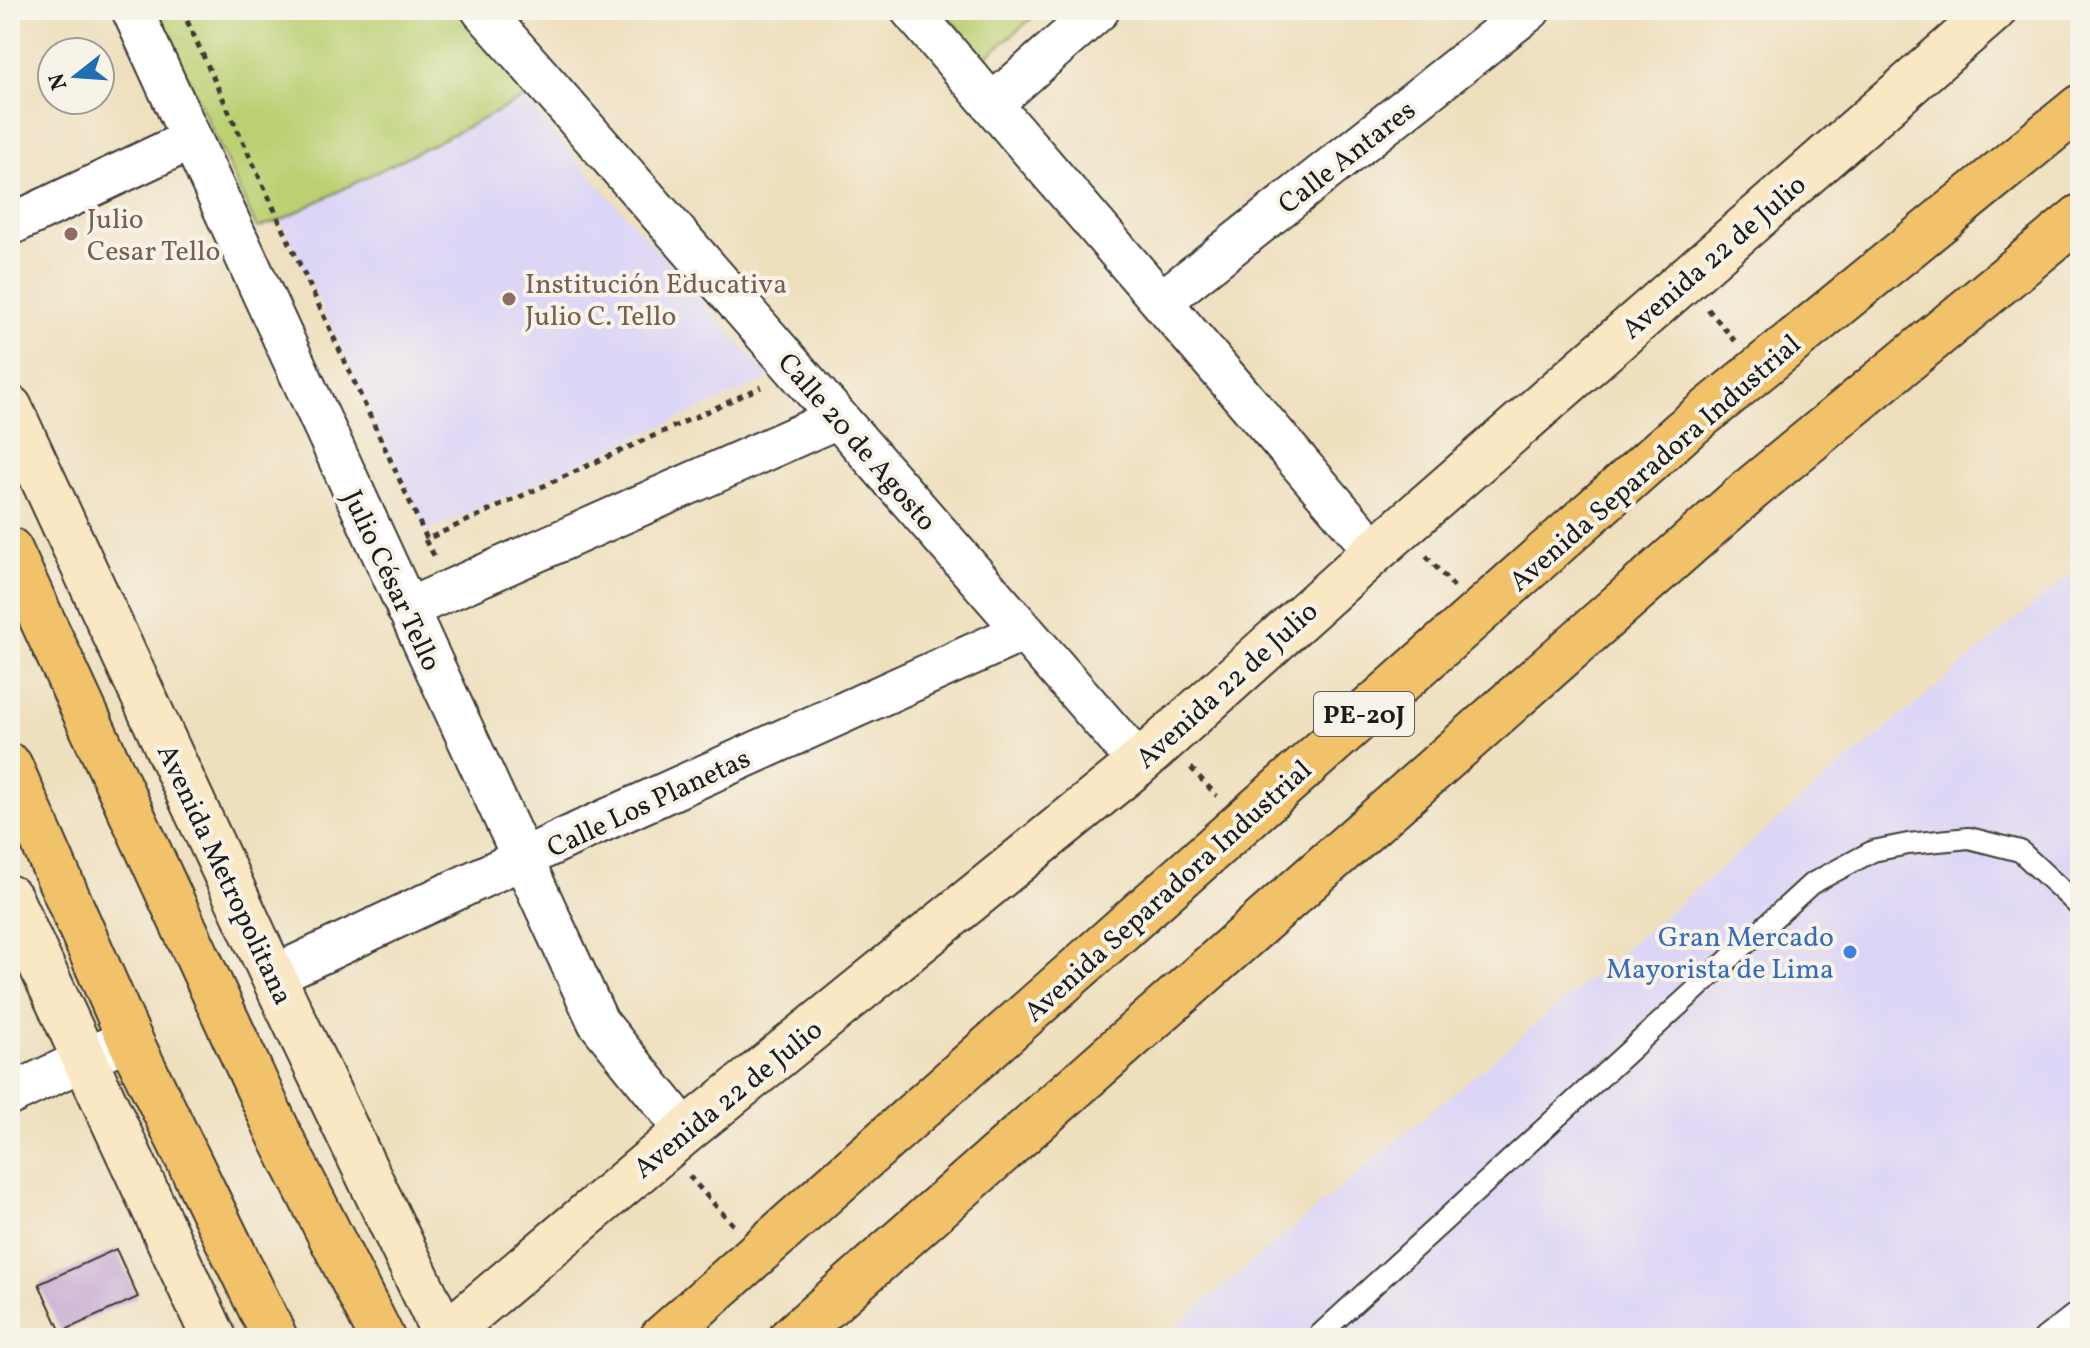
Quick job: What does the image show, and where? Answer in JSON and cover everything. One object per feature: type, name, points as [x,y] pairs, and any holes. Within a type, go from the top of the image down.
[{"type":"main road","name":"Avenida Separadora Industrial","points":[[662,1338],[1683,431],[2080,107]]},
{"type":"main road","name":"PE-20J","points":[[791,1338],[1751,489],[2080,217]]},
{"type":"main road","points":[[10,550],[282,1140],[382,1338]]},
{"type":"main road","points":[[10,766],[129,1038],[275,1338]]},
{"type":"street","name":"Julio César Tello","points":[[132,10],[598,1022],[675,1139]]},
{"type":"street","name":"Calle 20 de Agosto","points":[[482,10],[1024,631],[1152,751]]},
{"type":"street","points":[[911,10],[1162,301],[1388,540]]},
{"type":"street","points":[[992,104],[1099,10]]},
{"type":"street","name":"Calle Antares","points":[[1162,301],[1530,10]]},
{"type":"street","name":"Avenida 22 de Julio","points":[[444,1337],[675,1139],[1152,751],[1388,540],[1994,10]]},
{"type":"street","points":[[10,225],[190,140]]},
{"type":"street","name":"Avenida Metropolitana","points":[[10,408],[444,1337]]},
{"type":"street","points":[[407,609],[838,418]]},
{"type":"street","name":"Calle Los Planetas","points":[[273,976],[1024,631]]},
{"type":"street","points":[[10,898],[214,1338]]},
{"type":"street","points":[[10,1095],[129,1038]]},
{"type":"lane","points":[[1316,1338],[1811,884],[1873,851],[1969,838],[2020,851],[2080,907]]},
{"type":"lane","points":[[2044,1338],[2080,1310]]},
{"type":"path","points":[[182,10],[427,539],[774,381]]},
{"type":"path","points":[[1684,281],[1760,369]]},
{"type":"path","points":[[1388,540],[1478,614]]},
{"type":"path","points":[[1152,751],[1242,823]]},
{"type":"path","points":[[675,1139],[757,1254]]},
{"type":"shaded area","name":"Institución Educativa Julio C. Tello","points":[[523,99],[770,378],[427,532],[281,220]]},
{"type":"shaded area","name":"Gran Mercado Mayorista de Lima","points":[[2080,566],[2080,1338],[1162,1338]]},
{"type":"green space","points":[[157,10],[468,10],[531,84],[523,99],[281,220],[257,228]]},
{"type":"green space","points":[[942,10],[1042,10],[984,59]]},
{"type":"building","points":[[116,1249],[138,1297],[61,1332],[39,1284]]},
{"type":"place","name":"Julio Cesar Tello","points":[[71,234]]},
{"type":"place","name":"Institución Educativa Julio C. Tello","points":[[509,299]]},
{"type":"place","name":"Gran Mercado Mayorista de Lima","points":[[1850,952]]}]
